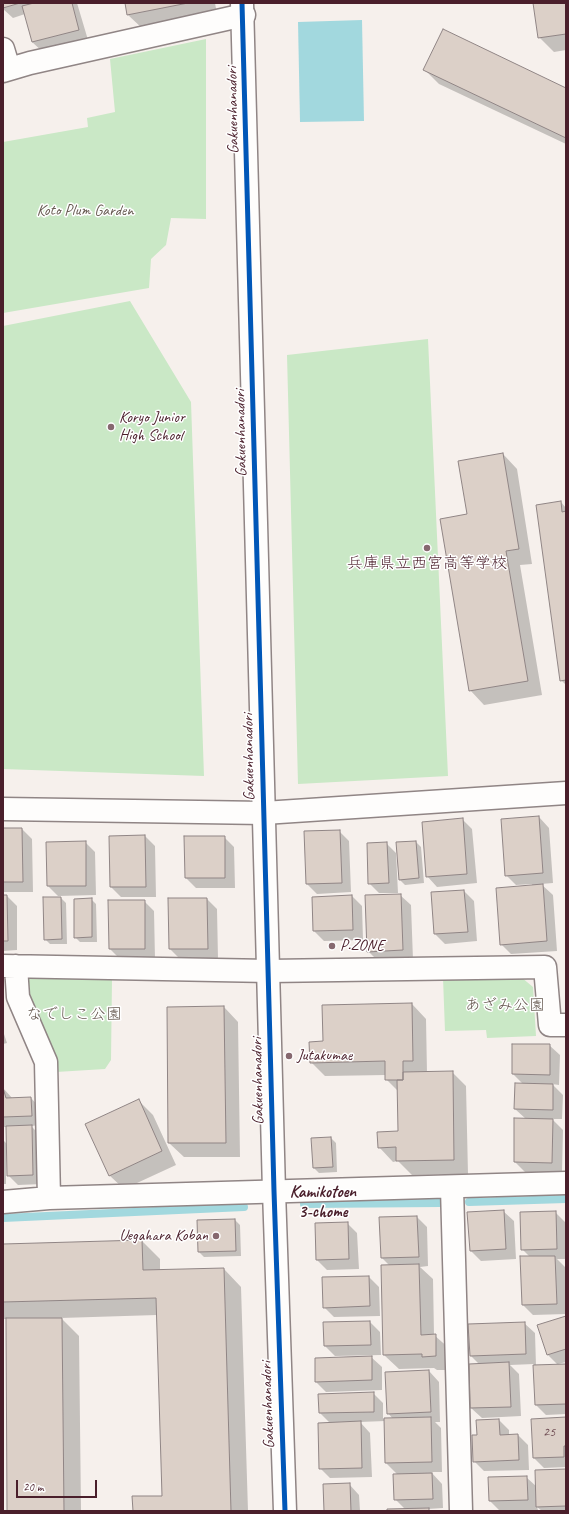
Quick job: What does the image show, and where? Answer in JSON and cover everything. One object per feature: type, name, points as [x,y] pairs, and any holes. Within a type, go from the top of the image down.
[{"type":"street","points":[[5,63],[243,9]]},
{"type":"street","name":"Gakuenhanadori","points":[[243,9],[274,1192],[285,1511]]},
{"type":"street","points":[[3,809],[264,813],[566,793]]},
{"type":"street","points":[[49,1198],[46,1062],[18,997],[10,966],[269,972],[545,967],[550,1025],[566,1025]]},
{"type":"street","points":[[3,1202],[49,1198],[452,1188],[566,1183]]},
{"type":"street","points":[[452,1188],[461,1511]]},
{"type":"green space","name":"Koto Plum Garden","points":[[206,39],[206,219],[171,218],[166,245],[151,259],[149,288],[3,313],[3,142],[88,127],[87,118],[115,112],[110,59]]},
{"type":"green space","name":"Koryo Junior High School","points":[[130,301],[191,402],[204,776],[3,769],[3,326]]},
{"type":"green space","points":[[428,339],[448,776],[298,784],[287,355]]},
{"type":"green space","name":"なでしこ公園","points":[[29,977],[112,979],[111,1060],[105,1069],[56,1072],[27,999]]},
{"type":"green space","name":"あざみ公園","points":[[521,977],[533,987],[536,1036],[487,1038],[486,1030],[445,1031],[443,978]]},
{"type":"water","points":[[362,20],[364,121],[300,122],[298,22]]},
{"type":"building","points":[[3,3],[20,3],[3,8]]},
{"type":"building","points":[[34,3],[72,3],[79,30],[32,42],[22,6]]},
{"type":"building","points":[[125,3],[188,3],[127,15]]},
{"type":"building","points":[[533,3],[566,3],[566,34],[538,38]]},
{"type":"building","points":[[443,29],[566,88],[566,138],[423,70]]},
{"type":"building","points":[[503,453],[519,549],[506,551],[528,681],[469,691],[440,519],[467,514],[458,461]]},
{"type":"building","points":[[561,501],[562,512],[566,511],[566,680],[560,681],[536,505]]},
{"type":"building","points":[[539,816],[543,873],[505,876],[501,819]]},
{"type":"building","points":[[463,818],[467,874],[426,877],[422,822]]},
{"type":"building","points":[[3,828],[22,828],[23,882],[3,882]]},
{"type":"building","points":[[340,830],[342,883],[306,884],[304,831]]},
{"type":"building","points":[[145,835],[146,887],[110,887],[109,836]]},
{"type":"building","points":[[184,836],[225,836],[225,878],[185,878]]},
{"type":"building","points":[[86,841],[86,886],[47,886],[46,842]]},
{"type":"building","points":[[416,841],[419,878],[399,880],[396,842]]},
{"type":"building","points":[[387,842],[389,883],[368,884],[367,843]]},
{"type":"building","points":[[543,884],[547,941],[500,945],[496,888]]},
{"type":"building","points":[[464,890],[468,932],[434,934],[431,892]]},
{"type":"building","points":[[401,894],[403,950],[367,952],[365,895]]},
{"type":"building","points":[[3,895],[7,895],[8,941],[3,941]]},
{"type":"building","points":[[352,895],[353,930],[313,931],[312,897]]},
{"type":"building","points":[[43,897],[61,897],[62,939],[44,940]]},
{"type":"building","points":[[92,898],[92,937],[74,938],[74,899]]},
{"type":"building","points":[[168,898],[207,898],[208,949],[169,949]]},
{"type":"building","points":[[108,900],[145,900],[145,949],[109,949]]},
{"type":"building","points":[[412,1003],[413,1061],[403,1061],[403,1080],[385,1080],[385,1061],[310,1063],[309,1042],[323,1041],[322,1005]]},
{"type":"building","points":[[224,1006],[226,1143],[168,1143],[167,1007]]},
{"type":"building","points":[[512,1044],[550,1044],[550,1075],[512,1074]]},
{"type":"building","points":[[453,1071],[454,1160],[396,1161],[396,1147],[378,1148],[377,1132],[398,1131],[397,1080],[403,1080],[403,1072]]},
{"type":"building","points":[[515,1083],[553,1084],[553,1110],[514,1109]]},
{"type":"building","points":[[3,1088],[6,1098],[31,1097],[32,1116],[3,1117]]},
{"type":"building","points":[[139,1099],[162,1151],[109,1176],[85,1124]]},
{"type":"building","points":[[514,1118],[553,1119],[552,1163],[514,1162]]},
{"type":"building","points":[[32,1125],[33,1175],[7,1176],[6,1126]]},
{"type":"building","points":[[331,1137],[333,1167],[313,1168],[311,1138]]},
{"type":"building","points":[[504,1210],[506,1249],[470,1251],[467,1212]]},
{"type":"building","points":[[556,1211],[557,1249],[521,1250],[520,1212]]},
{"type":"building","points":[[417,1216],[419,1257],[381,1258],[379,1217]]},
{"type":"building","name":"Uegahara Koban","points":[[235,1219],[236,1251],[198,1252],[197,1220]]},
{"type":"building","points":[[348,1222],[349,1259],[316,1260],[315,1223]]},
{"type":"building","points":[[142,1240],[143,1270],[224,1268],[231,1511],[133,1511],[132,1496],[162,1496],[156,1298],[3,1302],[3,1244]]},
{"type":"building","points":[[520,1256],[555,1256],[557,1304],[522,1305]]},
{"type":"building","points":[[419,1264],[421,1335],[436,1334],[436,1356],[422,1357],[422,1354],[383,1355],[381,1265]]},
{"type":"building","points":[[369,1276],[370,1306],[323,1308],[322,1277]]},
{"type":"building","points":[[566,1316],[566,1349],[547,1355],[537,1325]]},
{"type":"building","points":[[6,1318],[62,1318],[64,1511],[7,1511]]},
{"type":"building","points":[[370,1321],[371,1345],[324,1346],[323,1322]]},
{"type":"building","points":[[525,1322],[526,1354],[470,1356],[468,1324]]},
{"type":"building","points":[[372,1356],[372,1380],[315,1382],[315,1358]]},
{"type":"building","points":[[509,1362],[511,1407],[470,1408],[469,1364]]},
{"type":"building","points":[[566,1364],[566,1404],[535,1405],[533,1365]]},
{"type":"building","points":[[429,1370],[431,1412],[387,1414],[385,1372]]},
{"type":"building","points":[[374,1392],[374,1412],[319,1413],[318,1394]]},
{"type":"building","points":[[431,1417],[432,1462],[385,1463],[384,1418]]},
{"type":"building","points":[[566,1417],[566,1446],[564,1446],[564,1457],[533,1458],[531,1419]]},
{"type":"building","points":[[499,1419],[500,1435],[518,1434],[519,1460],[473,1462],[472,1435],[477,1435],[476,1420]]},
{"type":"building","points":[[361,1421],[362,1468],[319,1469],[318,1423]]},
{"type":"building","points":[[566,1469],[566,1506],[536,1507],[535,1470]]},
{"type":"building","points":[[432,1473],[433,1499],[394,1500],[393,1474]]},
{"type":"building","points":[[527,1476],[528,1500],[489,1501],[488,1477]]},
{"type":"building","points":[[350,1483],[351,1511],[324,1511],[323,1484]]},
{"type":"building","points":[[429,1508],[429,1511],[387,1511],[387,1509]]},
{"type":"waterway","points":[[469,1202],[566,1199]]},
{"type":"waterway","points":[[304,1204],[441,1203]]},
{"type":"waterway","points":[[3,1218],[244,1207]]},
{"type":"cycle path","points":[[242,3],[274,1191],[285,1511]]},
{"type":"place","name":"Koryo Junior High School","points":[[111,427]]},
{"type":"place","name":"兵庫県立西宮高等学校","points":[[427,548]]},
{"type":"place","name":"P.ZONE","points":[[332,946]]},
{"type":"place","name":"Jutakumae","points":[[289,1056]]},
{"type":"place","name":"Uegahara Koban","points":[[216,1236]]},
{"type":"district","name":"Kamikotoen 3-chome","points":[[323,1203]]}]
